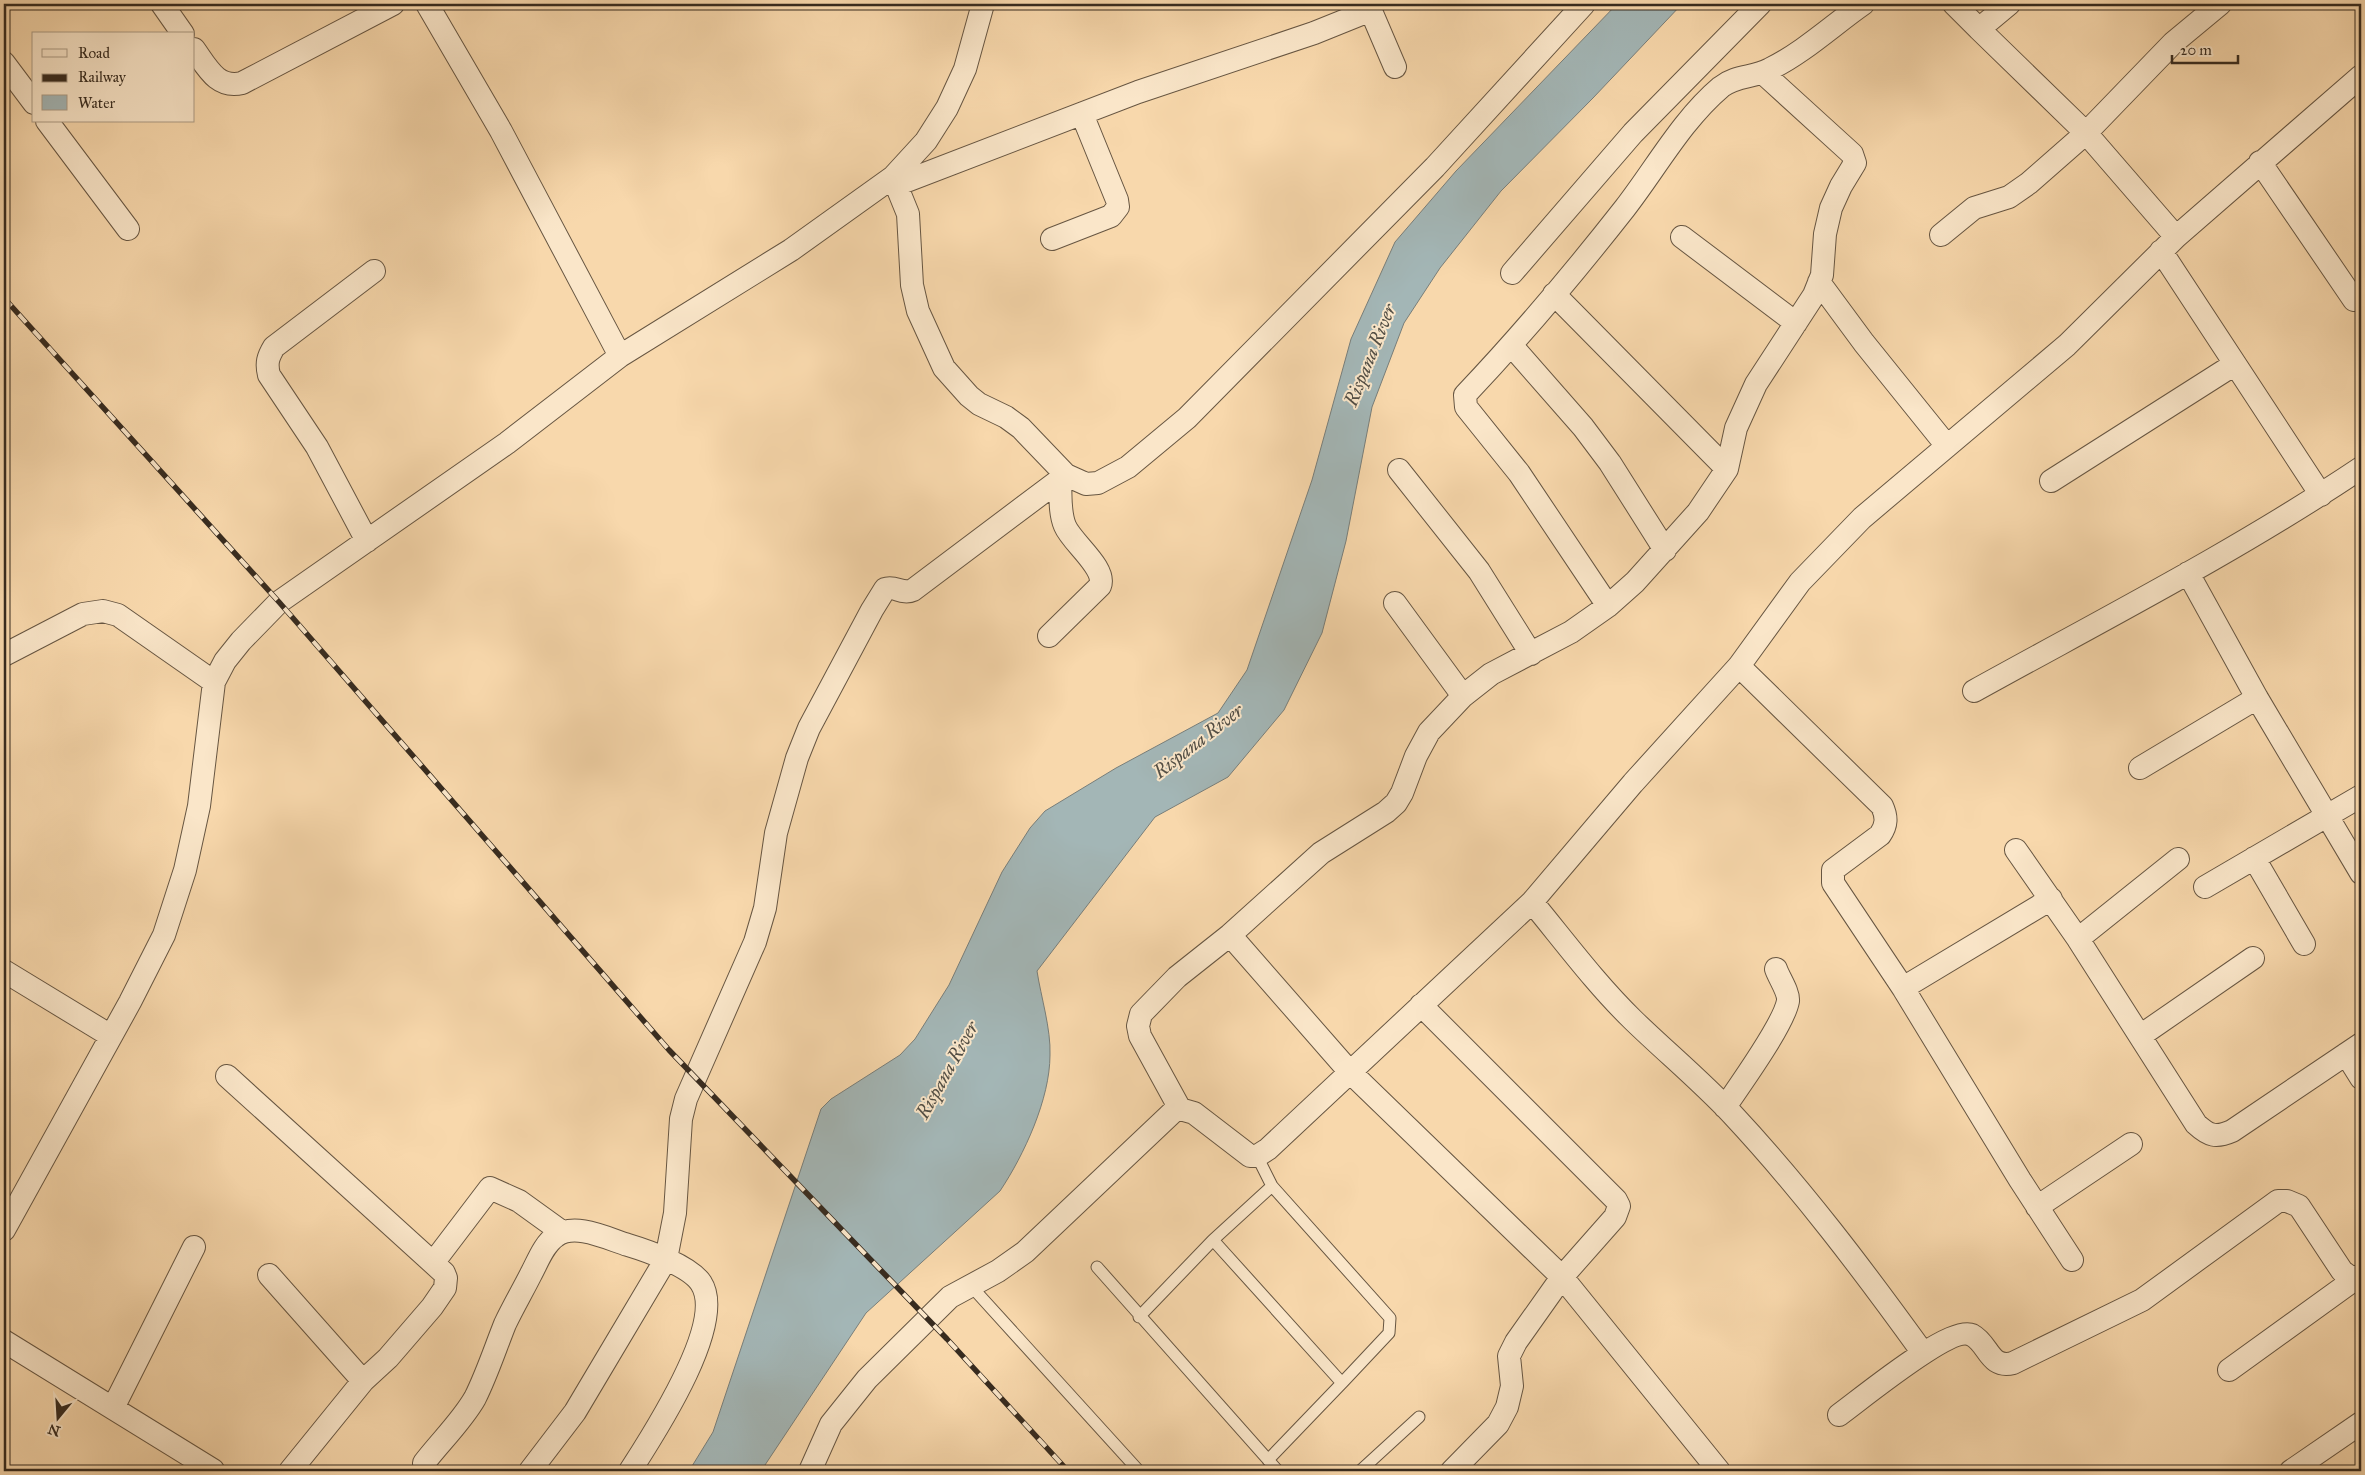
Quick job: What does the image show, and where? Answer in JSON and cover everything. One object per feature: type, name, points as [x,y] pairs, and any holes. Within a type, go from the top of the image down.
[{"type":"street","points":[[162,4],[182,32]]},
{"type":"street","points":[[195,50],[213,76],[222,83],[234,85],[251,79],[393,4]]},
{"type":"street","points":[[427,4],[501,131],[620,356]]},
{"type":"street","points":[[895,181],[926,141],[947,108],[964,70],[983,4]]},
{"type":"street","points":[[895,181],[908,214],[912,285],[918,310],[944,368],[969,396],[980,404],[1006,417],[1021,428],[1064,477],[1086,484],[1098,483],[1128,468],[1187,418],[1435,167],[1584,4]]},
{"type":"street","points":[[1512,272],[1633,133],[1760,4]]},
{"type":"street","points":[[1608,606],[1519,473],[1464,405],[1465,395],[1512,346],[1706,103],[1732,80],[1763,72],[1780,64],[1863,4]]},
{"type":"street","points":[[1954,4],[2086,133],[2168,244],[2235,364],[2321,495]]},
{"type":"street","points":[[1979,29],[2009,4]]},
{"type":"street","points":[[1941,235],[1974,208],[2009,197],[2022,188],[2086,133],[2173,43],[2220,4]]},
{"type":"street","points":[[4,1230],[111,1036],[164,935],[183,878],[199,806],[214,682],[226,661],[241,641],[279,602],[507,442],[620,356],[791,250],[895,181],[1138,92],[1314,33],[1370,7],[1396,67]]},
{"type":"street","points":[[4,62],[32,100]]},
{"type":"street","points":[[1763,72],[1855,159],[1854,168],[1841,186],[1828,220],[1819,282],[1814,295],[1749,397],[1736,428],[1727,469],[1698,512],[1665,550],[1608,606],[1571,632],[1491,674],[1463,696],[1429,732],[1416,756],[1402,793],[1396,803],[1386,812],[1320,853],[1230,935],[1177,977],[1141,1014],[1139,1020],[1140,1036],[1180,1108],[1194,1113],[1244,1153],[1257,1156],[1268,1149],[1532,902],[1633,784],[1739,666],[1795,589],[1862,518],[2067,345],[2168,244],[2361,76]]},
{"type":"street","points":[[1052,240],[1111,216],[1118,207],[1118,200],[1082,114]]},
{"type":"street","points":[[48,122],[128,229]]},
{"type":"street","points":[[2260,162],[2354,300]]},
{"type":"street","points":[[1682,237],[1796,323]]},
{"type":"street","points":[[367,541],[317,447],[269,374],[267,362],[274,346],[374,271]]},
{"type":"street","points":[[1819,282],[1864,343],[1947,446]]},
{"type":"street","points":[[1554,294],[1727,469]]},
{"type":"street","points":[[1512,346],[1583,427],[1610,463],[1665,550]]},
{"type":"street","points":[[2052,481],[2235,364]]},
{"type":"street","points":[[1974,691],[2188,573],[2321,495],[2361,468]]},
{"type":"street","points":[[1399,470],[1479,571],[1531,654]]},
{"type":"street","points":[[1049,636],[1102,582],[1098,569],[1073,540],[1064,525],[1064,477]]},
{"type":"street","points":[[530,1471],[575,1412],[666,1259],[678,1191],[683,1108],[755,942],[765,908],[776,833],[797,758],[808,728],[872,610],[885,590],[892,588],[902,593],[912,590],[1064,477]]},
{"type":"street","points":[[2188,573],[2257,698],[2361,873]]},
{"type":"street","points":[[1395,603],[1463,696]]},
{"type":"street","points":[[4,655],[83,614],[103,611],[118,615],[214,682]]},
{"type":"street","points":[[1739,666],[1882,806],[1886,815],[1884,829],[1880,835],[1833,870],[1832,876],[1838,891],[1904,988],[2072,1260]]},
{"type":"street","points":[[2140,768],[2257,698]]},
{"type":"street","points":[[2205,887],[2361,796]]},
{"type":"street","points":[[2016,850],[2078,938],[2196,1124],[2206,1133],[2216,1136],[2232,1131],[2354,1049],[2361,1078]]},
{"type":"street","points":[[2254,858],[2304,944]]},
{"type":"street","points":[[2078,938],[2178,859]]},
{"type":"street","points":[[1904,988],[2051,899]]},
{"type":"street","points":[[1532,902],[1632,1019],[1726,1107],[1786,1173],[1835,1234],[1924,1353]]},
{"type":"street","points":[[1230,935],[1349,1072],[1562,1277],[1719,1471]]},
{"type":"street","points":[[2140,1036],[2253,958]]},
{"type":"street","points":[[1726,1107],[1776,1027],[1786,1006],[1788,996],[1776,969]]},
{"type":"street","points":[[4,971],[111,1036]]},
{"type":"street","points":[[1421,1005],[1616,1200],[1619,1206],[1615,1217],[1562,1277],[1512,1348],[1508,1363],[1511,1396],[1502,1417],[1452,1471]]},
{"type":"street","points":[[227,1076],[433,1263],[446,1278],[443,1293],[409,1334],[363,1381],[290,1471]]},
{"type":"street","points":[[810,1471],[831,1424],[867,1379],[950,1298],[998,1271],[1025,1252],[1174,1111],[1180,1108]]},
{"type":"street","points":[[2037,1206],[2131,1144]]},
{"type":"street","points":[[433,1263],[490,1188],[519,1201],[562,1232]]},
{"type":"street","points":[[1839,1415],[1924,1353],[1952,1336],[1967,1334],[1978,1340],[1994,1361],[2004,1365],[2013,1363],[2142,1300],[2278,1201],[2287,1201],[2299,1206],[2342,1271],[2358,1278]]},
{"type":"street","points":[[424,1463],[473,1400],[507,1322],[542,1253],[554,1237],[562,1232],[571,1230],[599,1236],[666,1259],[695,1277],[701,1283],[707,1297],[707,1316],[700,1341],[657,1429],[630,1471]]},
{"type":"street","points":[[113,1408],[194,1247]]},
{"type":"street","points":[[269,1275],[363,1381]]},
{"type":"street","points":[[2229,1370],[2358,1278]]},
{"type":"street","points":[[4,1341],[213,1470]]},
{"type":"street","points":[[2291,1471],[2361,1423]]},
{"type":"lane","points":[[1257,1156],[1272,1186],[1390,1318],[1391,1329],[1268,1460]]},
{"type":"lane","points":[[1139,1317],[1213,1240],[1272,1186]]},
{"type":"lane","points":[[1213,1240],[1342,1383]]},
{"type":"lane","points":[[1097,1266],[1139,1317],[1278,1471]]},
{"type":"lane","points":[[971,1286],[1139,1471]]},
{"type":"lane","points":[[1360,1471],[1419,1417]]},
{"type":"water","name":"Rispana River","points":[[1617,4],[1682,4],[1501,191],[1440,268],[1404,323],[1372,407],[1346,541],[1322,633],[1284,710],[1228,777],[1155,817],[1037,971],[1049,1035],[1049,1072],[1041,1108],[1026,1144],[1009,1177],[1000,1191],[866,1313],[761,1471],[689,1471],[713,1432],[821,1109],[831,1099],[900,1055],[915,1039],[949,985],[1002,872],[1030,828],[1045,811],[1116,768],[1218,713],[1247,670],[1312,480],[1351,339],[1395,242],[1456,171]]},
{"type":"railway","points":[[4,298],[279,602],[669,1050],[947,1339],[1068,1471]]}]
